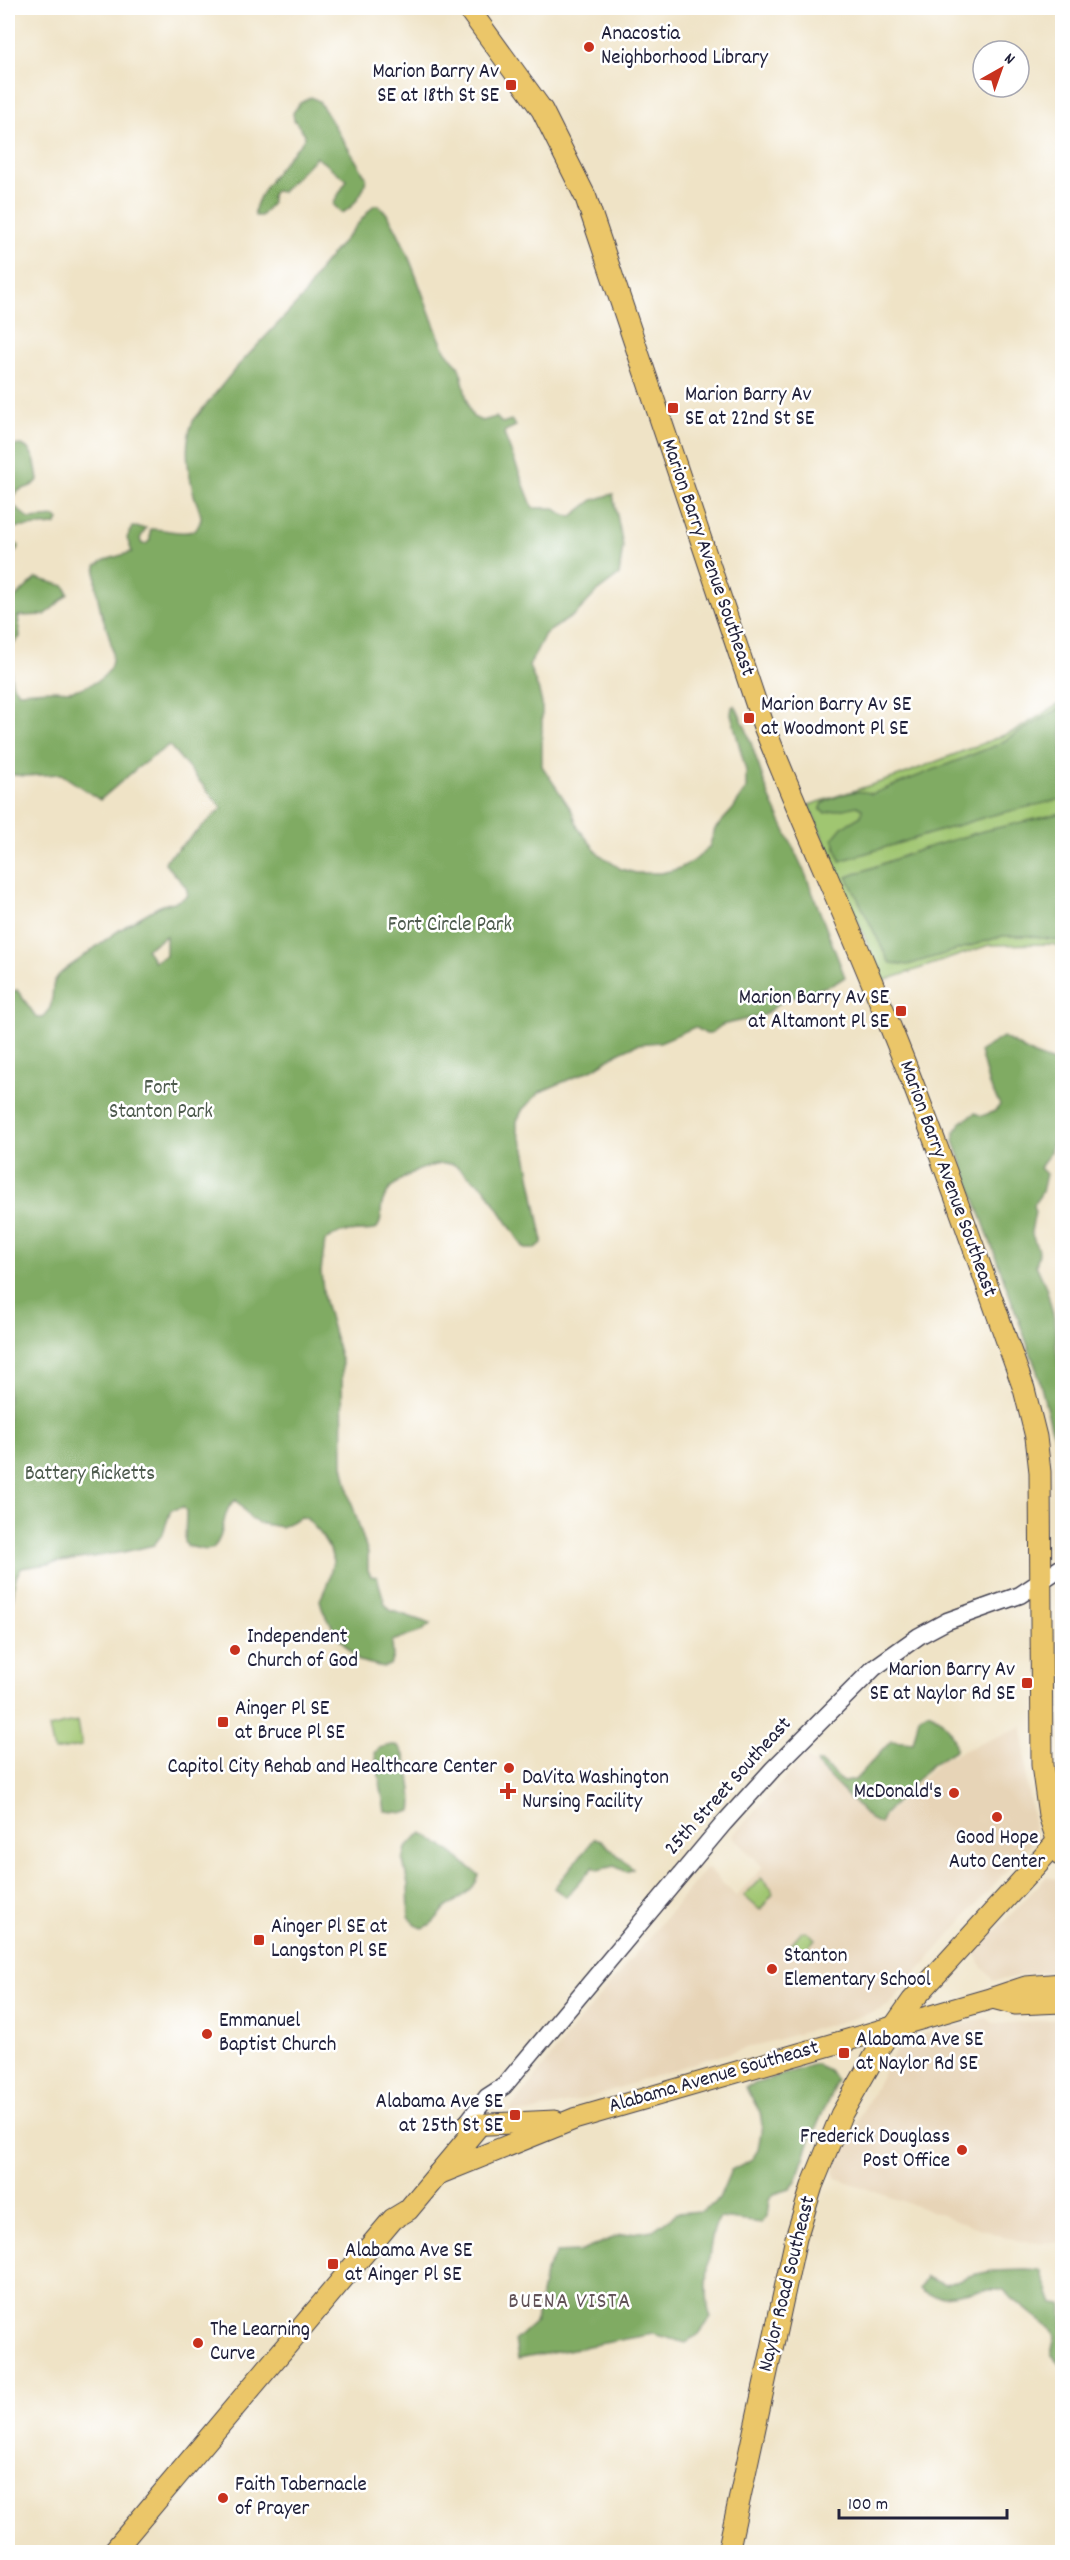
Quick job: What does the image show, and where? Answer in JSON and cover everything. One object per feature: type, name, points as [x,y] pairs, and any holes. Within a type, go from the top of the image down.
[{"type":"main road","name":"Marion Barry Avenue Southeast","points":[[468,8],[542,110],[586,198],[763,724],[794,803],[880,1001],[939,1150],[1024,1389],[1032,1417],[1040,1472],[1041,1765],[1048,1807],[1060,1849]]},
{"type":"main road","name":"Naylor Road Southeast","points":[[728,2553],[796,2238],[806,2203],[841,2115],[861,2077],[894,2025],[953,1954],[1060,1849]]},
{"type":"main road","name":"Alabama Avenue Southeast","points":[[438,2174],[574,2120],[1026,1987],[1062,1984]]},
{"type":"main road","name":"Alabama Avenue Southeast","points":[[993,1998],[1016,2004],[1062,2002]]},
{"type":"main road","name":"Alabama Avenue Southeast","points":[[393,2219],[399,2203],[472,2124],[574,2120]]},
{"type":"main road","name":"Alabama Avenue Southeast","points":[[113,2553],[393,2219],[408,2210],[438,2174],[472,2124]]},
{"type":"street","points":[[1040,1584],[1062,1567]]},
{"type":"street","name":"25th Street Southeast","points":[[472,2124],[496,2104],[504,2086],[724,1823],[772,1769],[874,1668],[906,1644],[947,1622],[1020,1595],[1040,1584]]},
{"type":"shaded area","name":"Stanton Elementary School","points":[[1023,1726],[1027,1786],[1034,1826],[1033,1840],[889,2005],[875,2012],[700,2061],[594,2096],[528,2113],[509,2111],[575,2026],[707,1868],[736,1896],[763,1867],[732,1836],[805,1756],[877,1824],[941,1760]]},
{"type":"shaded area","points":[[1046,1877],[1057,1879],[1062,1887],[1062,1971],[993,1981],[974,1954]]},
{"type":"shaded area","points":[[986,2018],[995,2024],[1062,2019],[1062,2243],[1024,2242],[999,2235],[836,2178],[834,2170],[855,2125],[900,2043],[936,2030]]},
{"type":"green space","points":[[311,97],[319,101],[366,177],[364,188],[354,204],[341,213],[333,204],[347,180],[316,157],[282,192],[275,191],[271,196],[272,203],[261,216],[255,216],[257,202],[267,185],[303,140],[305,134],[294,120],[293,113],[300,103]]},
{"type":"green space","points":[[374,205],[378,205],[387,214],[406,250],[445,350],[459,368],[473,417],[482,421],[496,417],[502,423],[511,420],[516,426],[505,431],[504,434],[533,508],[554,508],[564,515],[572,516],[593,500],[613,494],[623,546],[619,575],[598,591],[576,614],[545,634],[529,666],[542,704],[542,766],[572,811],[578,828],[599,854],[621,869],[636,873],[661,873],[678,869],[695,860],[709,847],[715,829],[733,809],[746,789],[746,771],[731,714],[732,707],[735,705],[747,731],[769,796],[805,873],[845,977],[834,984],[784,1000],[764,1015],[722,1025],[710,1034],[695,1027],[660,1042],[638,1044],[593,1069],[540,1092],[523,1109],[517,1121],[517,1130],[525,1149],[542,1237],[542,1243],[535,1249],[525,1249],[485,1188],[453,1164],[422,1169],[401,1179],[386,1195],[382,1204],[380,1222],[375,1230],[336,1234],[325,1241],[321,1272],[324,1298],[342,1363],[343,1465],[350,1498],[368,1553],[368,1570],[371,1576],[377,1577],[385,1604],[390,1610],[431,1624],[420,1632],[392,1641],[393,1657],[390,1665],[383,1667],[359,1661],[341,1640],[323,1611],[320,1600],[329,1580],[333,1561],[330,1549],[320,1533],[306,1518],[301,1517],[281,1527],[258,1523],[251,1519],[236,1500],[231,1504],[225,1516],[220,1536],[213,1548],[206,1550],[187,1546],[185,1542],[186,1511],[183,1507],[171,1510],[163,1533],[154,1545],[22,1568],[16,1577],[13,1599],[8,1609],[8,993],[17,990],[37,1018],[43,1018],[51,1006],[53,985],[63,971],[108,938],[158,907],[185,898],[188,895],[186,887],[165,863],[166,860],[222,808],[169,745],[136,769],[100,800],[61,774],[24,776],[8,774],[8,663],[11,662],[12,682],[19,692],[72,691],[100,680],[107,673],[113,656],[112,645],[99,601],[96,566],[105,560],[132,552],[127,538],[132,527],[146,528],[140,539],[142,544],[150,540],[150,529],[190,532],[197,528],[201,517],[188,467],[187,448],[193,421],[236,368],[303,297],[322,266]],"holes":[[[166,936],[166,956],[154,961],[146,949]]]},
{"type":"green space","points":[[22,445],[32,455],[38,480],[35,484],[18,491],[12,504],[29,519],[56,517],[59,520],[55,525],[8,528],[8,446]]},
{"type":"green space","points":[[8,538],[19,546],[14,554],[8,554]]},
{"type":"green space","points":[[36,578],[65,586],[68,594],[45,615],[18,616],[20,637],[8,649],[8,602]]},
{"type":"green space","points":[[1062,702],[1062,947],[1052,944],[989,945],[883,981],[809,805],[899,776],[1017,730]]},
{"type":"green space","points":[[1062,707],[1062,799],[989,816],[840,861],[833,838],[842,827],[861,816],[862,809],[857,806],[825,813],[820,810],[823,803],[854,792],[872,794],[997,745]]},
{"type":"green space","points":[[1062,813],[1062,941],[1029,936],[1003,936],[908,965],[891,963],[888,960],[847,877],[922,849],[983,831]]},
{"type":"green space","points":[[1003,1037],[1034,1055],[1062,1065],[1062,1123],[1053,1137],[1050,1152],[1040,1168],[1046,1174],[1042,1192],[1033,1206],[1035,1212],[1031,1232],[1039,1253],[1036,1265],[1046,1287],[1054,1318],[1062,1387],[1062,1441],[1056,1439],[1052,1430],[1037,1371],[954,1141],[955,1132],[960,1123],[975,1113],[982,1116],[995,1111],[1000,1105],[989,1085],[980,1051]]},
{"type":"green space","points":[[928,1712],[947,1727],[953,1738],[955,1750],[930,1766],[884,1815],[880,1824],[870,1819],[817,1765],[817,1762],[821,1762],[843,1782],[855,1780],[891,1741],[913,1743],[919,1717]]},
{"type":"green space","points":[[78,1721],[82,1746],[54,1751],[49,1728]]},
{"type":"green space","points":[[398,1746],[403,1753],[410,1778],[413,1805],[412,1811],[405,1813],[385,1811],[375,1753],[379,1748]]},
{"type":"green space","points":[[423,1833],[479,1875],[469,1890],[423,1928],[415,1925],[409,1917],[408,1884],[403,1861],[406,1848]]},
{"type":"green space","points":[[595,1838],[601,1840],[633,1869],[627,1872],[614,1866],[598,1870],[593,1867],[566,1897],[554,1888]]},
{"type":"green space","points":[[761,1878],[771,1888],[773,1894],[760,1910],[744,1896]]},
{"type":"green space","points":[[801,1932],[808,1932],[815,1939],[801,1955],[790,1945]]},
{"type":"green space","points":[[815,2064],[829,2070],[837,2080],[808,2146],[795,2183],[790,2189],[774,2194],[769,2200],[767,2216],[762,2223],[720,2218],[712,2238],[708,2268],[707,2298],[711,2318],[699,2334],[686,2343],[653,2334],[518,2359],[515,2340],[536,2321],[545,2273],[556,2253],[579,2252],[620,2235],[653,2230],[677,2213],[701,2211],[714,2204],[731,2170],[752,2159],[758,2150],[762,2125],[760,2112],[745,2087]]},
{"type":"green space","points":[[992,2271],[1041,2271],[1053,2304],[1062,2305],[1062,2366],[1051,2354],[1055,2336],[1053,2331],[1003,2291],[982,2290],[936,2296],[926,2294],[919,2289],[926,2277],[945,2285],[972,2275]]},
{"type":"place","name":"Anacostia Neighborhood Library","points":[[589,47]]},
{"type":"place","name":"Marion Barry Av SE at 18th St SE","points":[[511,85]]},
{"type":"place","name":"Marion Barry Av SE at 22nd St SE","points":[[673,408]]},
{"type":"place","name":"Marion Barry Av SE at Woodmont Pl SE","points":[[749,718]]},
{"type":"place","name":"Marion Barry Av SE at Altamont Pl SE","points":[[901,1011]]},
{"type":"place","name":"Independent Church of God","points":[[235,1650]]},
{"type":"place","name":"Marion Barry Av SE at Naylor Rd SE","points":[[1027,1683]]},
{"type":"place","name":"Ainger Pl SE at Bruce Pl SE","points":[[223,1722]]},
{"type":"place","name":"Capitol City Rehab and Healthcare Center","points":[[509,1768]]},
{"type":"place","name":"DaVita Washington Nursing Facility","points":[[508,1791]]},
{"type":"place","name":"McDonald's","points":[[954,1793]]},
{"type":"place","name":"Good Hope Auto Center","points":[[997,1817]]},
{"type":"place","name":"Ainger Pl SE at Langston Pl SE","points":[[259,1940]]},
{"type":"place","name":"Stanton Elementary School","points":[[772,1969]]},
{"type":"place","name":"Emmanuel Baptist Church","points":[[207,2034]]},
{"type":"place","name":"Alabama Ave SE at Naylor Rd SE","points":[[844,2053]]},
{"type":"place","name":"Alabama Ave SE at 25th St SE","points":[[515,2115]]},
{"type":"place","name":"Frederick Douglass Post Office","points":[[962,2150]]},
{"type":"place","name":"Alabama Ave SE at Ainger Pl SE","points":[[333,2264]]},
{"type":"place","name":"The Learning Curve","points":[[198,2343]]},
{"type":"place","name":"Faith Tabernacle of Prayer","points":[[223,2498]]},
{"type":"district","name":"BUENA VISTA","points":[[570,2302]]},
{"type":"park label","name":"Fort Circle Park","points":[[450,926]]},
{"type":"park label","name":"Fort Stanton Park","points":[[161,1101]]},
{"type":"park label","name":"Battery Ricketts","points":[[90,1475]]}]
